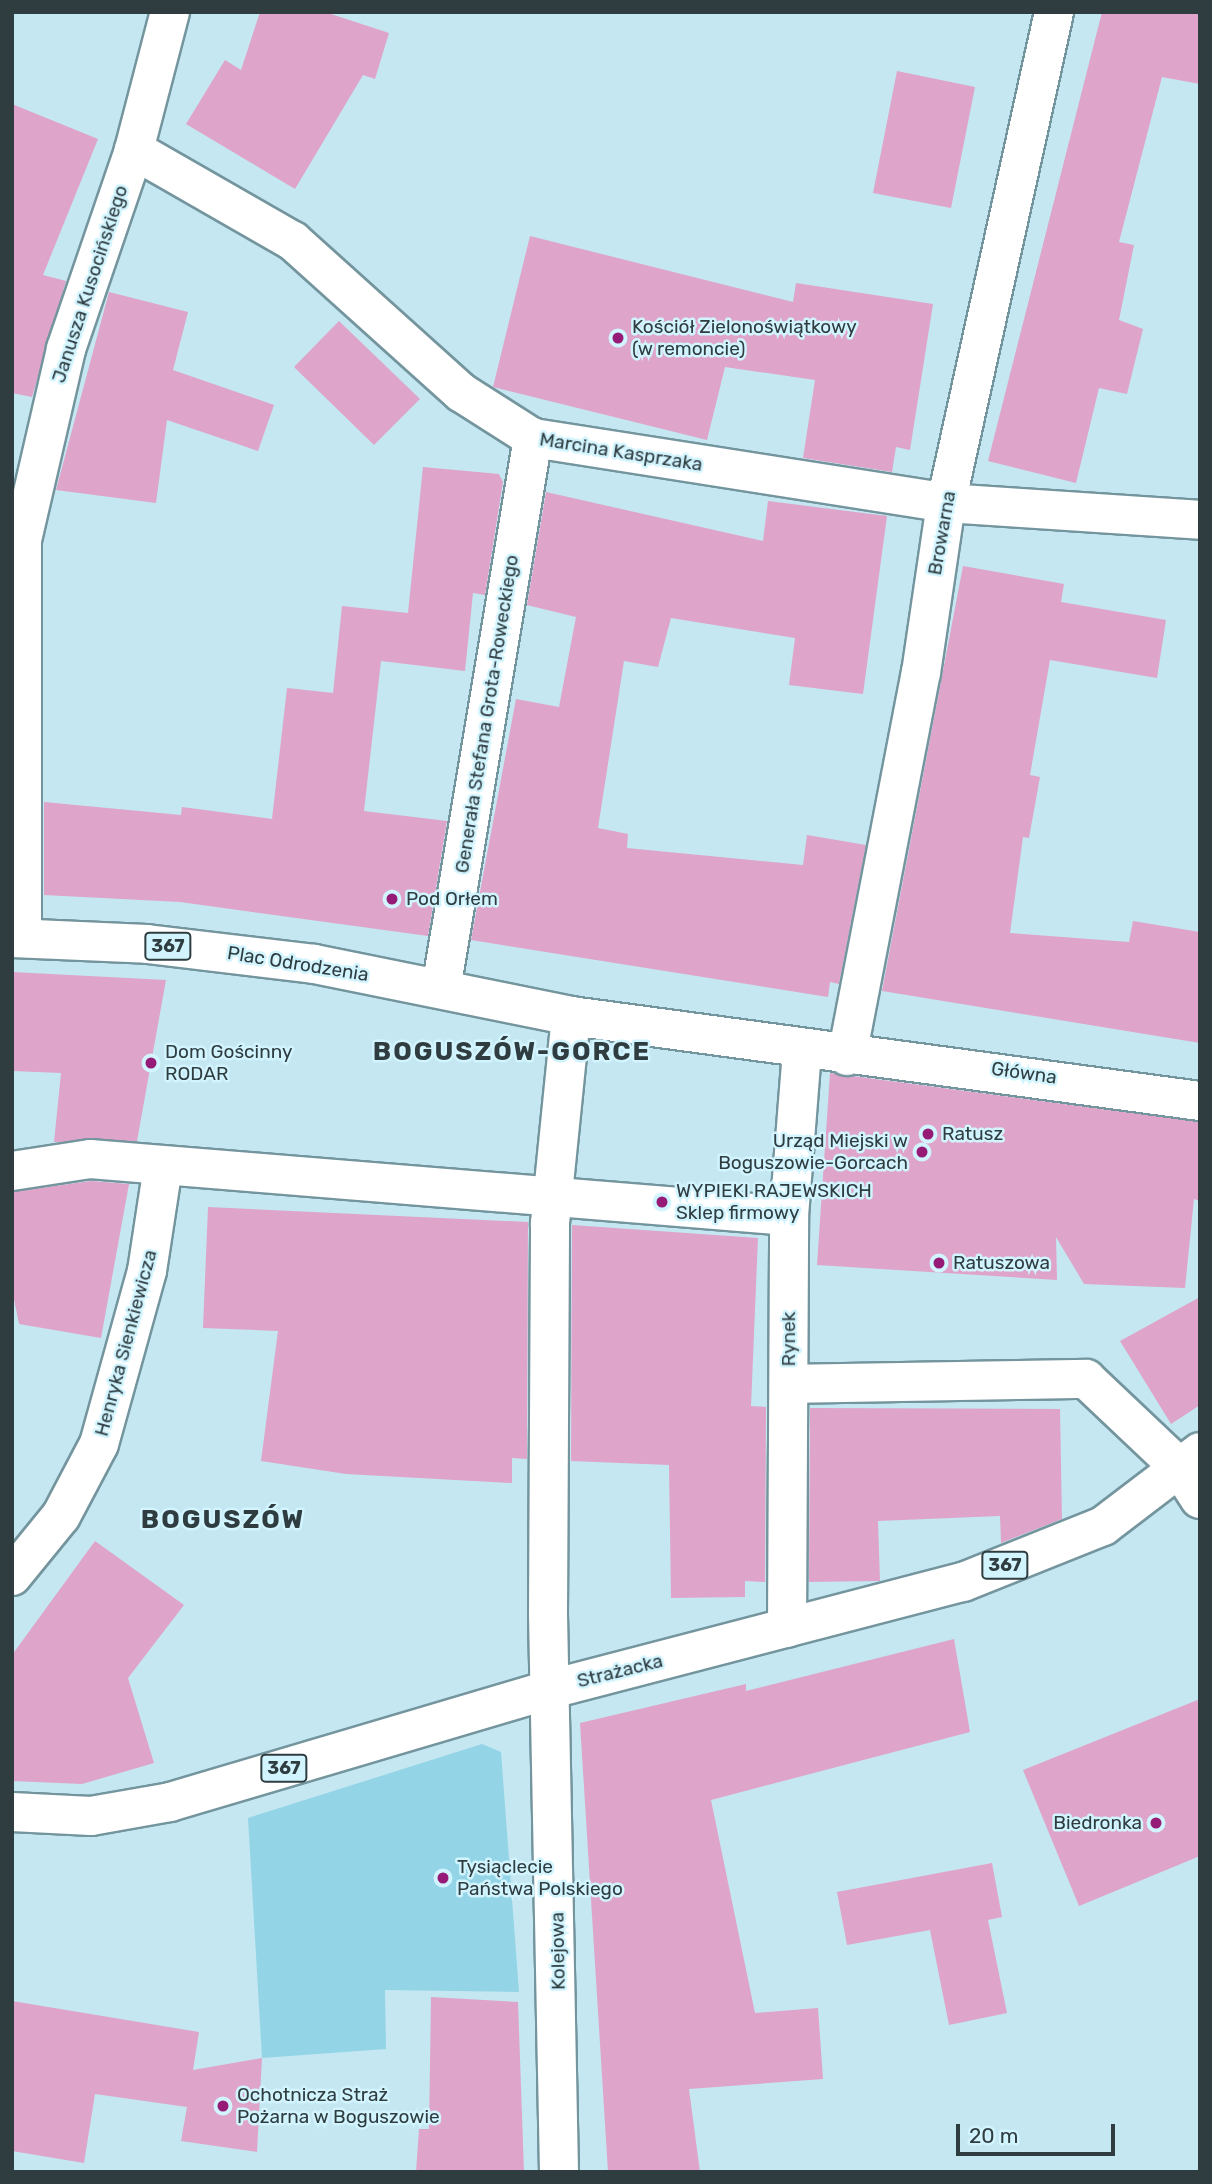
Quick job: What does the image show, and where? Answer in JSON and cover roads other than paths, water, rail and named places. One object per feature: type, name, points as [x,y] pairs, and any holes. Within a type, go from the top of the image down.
[{"type":"street","name":"Janusza Kusocińskiego","points":[[17,937],[22,540],[66,349],[134,150],[170,12]]},
{"type":"street","name":"Browarna","points":[[846,1056],[921,673],[946,503],[1054,12]]},
{"type":"street","name":"Marcina Kasprzaka","points":[[134,150],[293,241],[463,393],[533,439],[946,503],[1200,520]]},
{"type":"street","name":"Generała Stefana Grota-Roweckiego","points":[[441,989],[533,439]]},
{"type":"street","name":"Plac Odrodzenia","points":[[17,937],[314,964],[571,1016],[846,1056]]},
{"type":"street","points":[[552,1210],[571,1016]]},
{"type":"street","name":"Rynek","points":[[787,1628],[789,1216],[802,1051]]},
{"type":"street","name":"Główna","points":[[846,1056],[998,1068],[1200,1101]]},
{"type":"street","points":[[12,1171],[90,1159],[552,1210],[789,1216]]},
{"type":"street","name":"Henryka Sienkiewicza","points":[[12,1576],[61,1516],[99,1444],[147,1271],[163,1167]]},
{"type":"street","name":"Kolejowa","points":[[552,1210],[551,1689],[559,2172]]},
{"type":"street","points":[[789,1384],[1086,1379],[1190,1459],[1200,1499]]},
{"type":"street","name":"Strażacka","points":[[12,1812],[91,1816],[170,1802],[551,1689],[963,1582],[1093,1530],[1190,1459]]},
{"type":"place","name":"Kościół Zielonoświątkowy (w remoncie)","points":[[618,338]]},
{"type":"place","name":"Pod Orłem","points":[[392,899]]},
{"type":"place","name":"Dom Gościnny RODAR","points":[[151,1063]]},
{"type":"place","name":"Ratusz","points":[[928,1134]]},
{"type":"place","name":"Urząd Miejski w Boguszowie-Gorcach","points":[[922,1152]]},
{"type":"place","name":"WYPIEKI RAJEWSKICH Sklep firmowy","points":[[662,1202]]},
{"type":"place","name":"Ratuszowa","points":[[939,1263]]},
{"type":"place","name":"Biedronka","points":[[1156,1823]]},
{"type":"place","name":"Tysiąclecie Państwa Polskiego","points":[[443,1878]]},
{"type":"place","name":"Ochotnicza Straż Pożarna w Boguszowie","points":[[223,2106]]},
{"type":"district","name":"BOGUSZÓW-GORCE","points":[[512,1052]]},
{"type":"district","name":"BOGUSZÓW","points":[[223,1520]]}]
